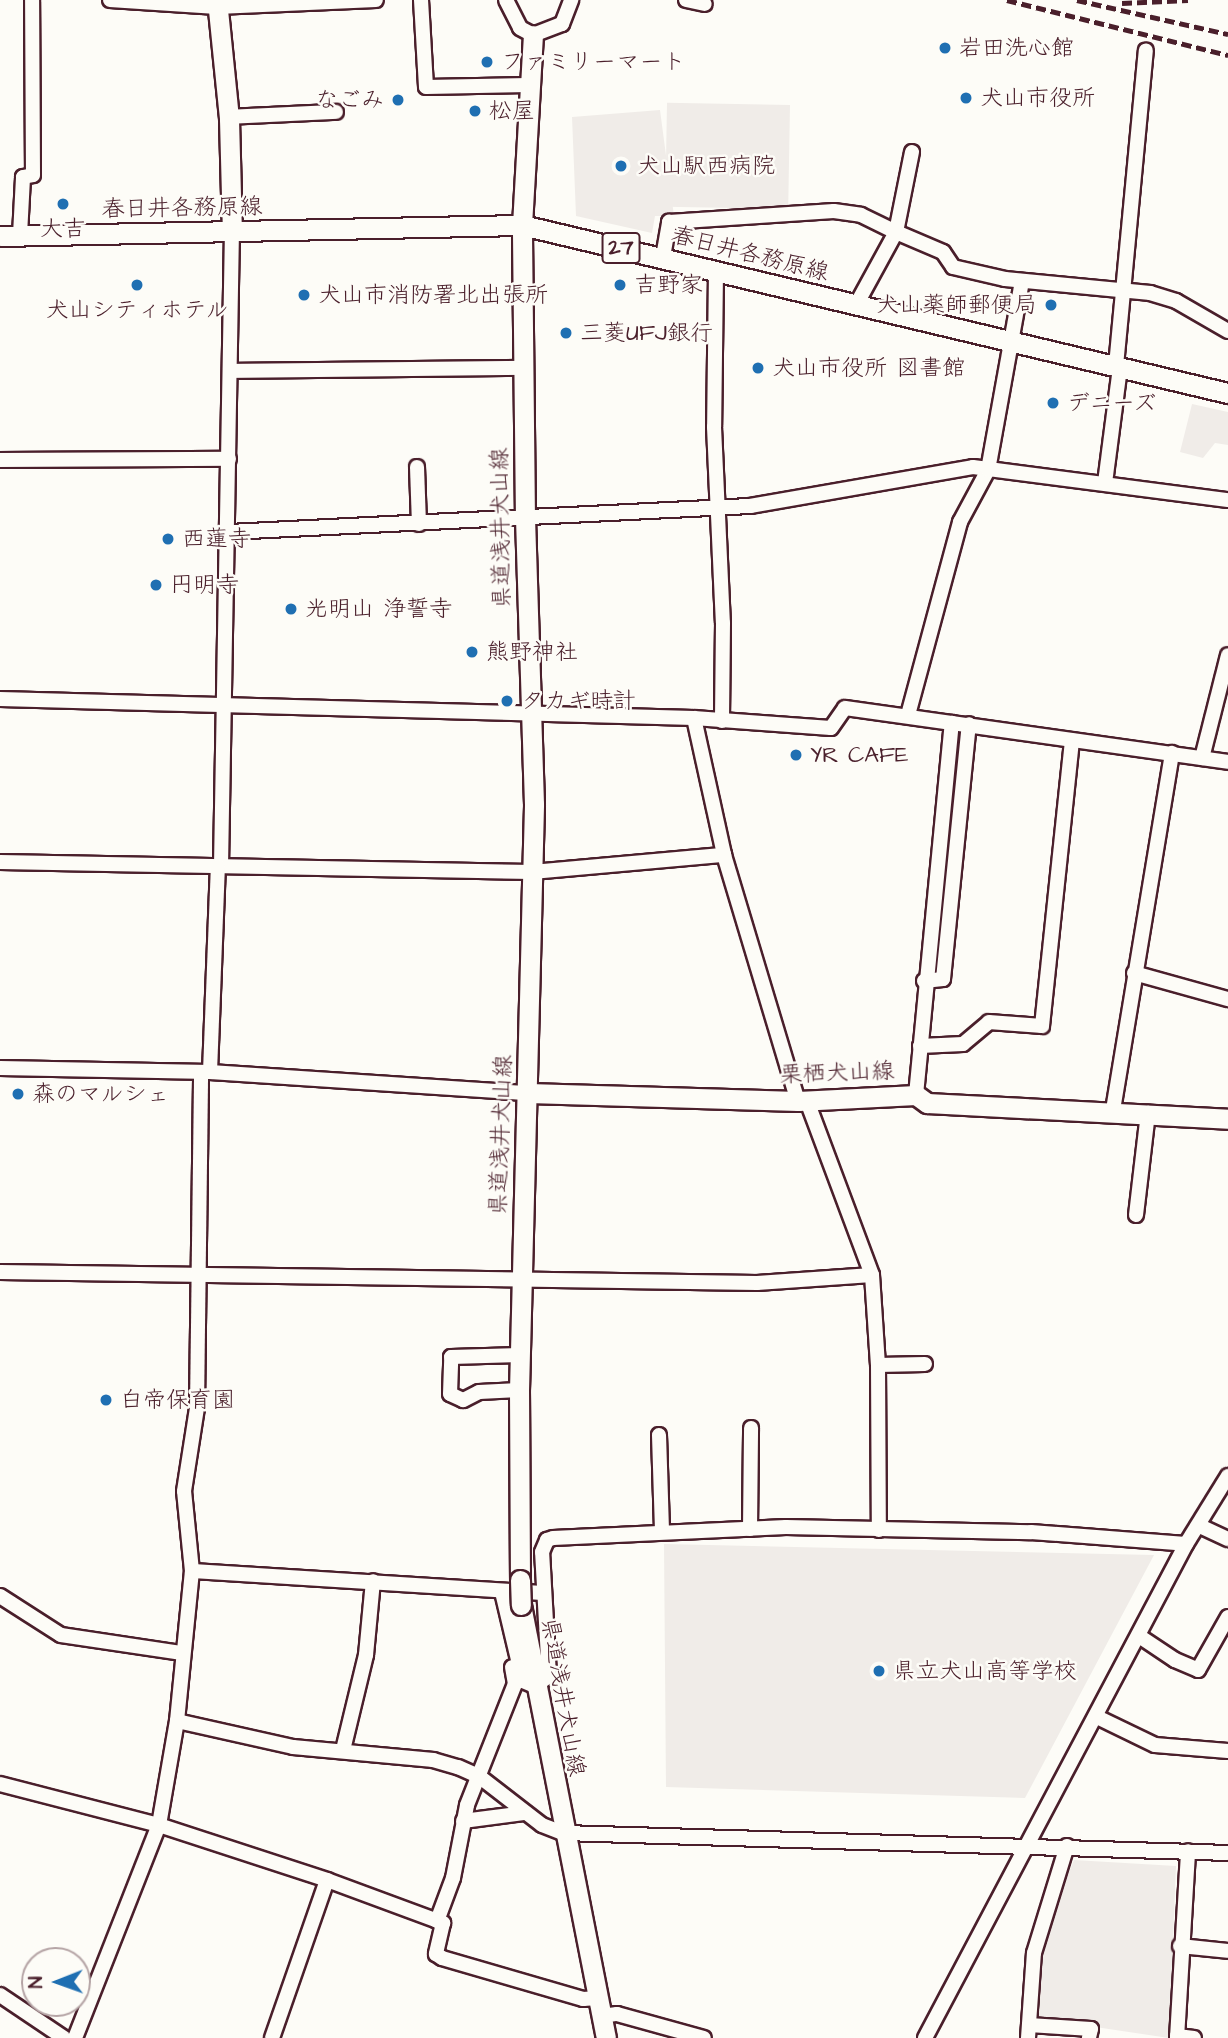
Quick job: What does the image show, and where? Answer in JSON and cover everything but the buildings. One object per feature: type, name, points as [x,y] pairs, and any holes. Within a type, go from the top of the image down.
[{"type":"main road","points":[[217,3],[228,117],[232,231]]},
{"type":"main road","name":"県道浅井犬山線","points":[[533,35],[528,85],[523,225],[525,520],[531,715],[532,872],[519,1390],[521,1606],[563,1833],[606,2038]]},
{"type":"main road","name":"春日井各務原線","points":[[10,236],[523,225],[1228,393]]},
{"type":"main road","name":"栗栖犬山線","points":[[528,1093],[803,1101],[916,1095],[927,1103],[1113,1110],[1228,1119]]},
{"type":"street","points":[[10,236],[23,177],[33,175],[32,0]]},
{"type":"street","points":[[110,0],[217,3],[376,0]]},
{"type":"street","points":[[421,0],[426,87],[528,85]]},
{"type":"street","points":[[506,0],[520,28],[533,35],[562,24],[571,0]]},
{"type":"street","points":[[686,0],[705,4]]},
{"type":"street","points":[[1105,483],[1146,50]]},
{"type":"street","points":[[228,117],[336,112]]},
{"type":"street","points":[[856,305],[896,232],[912,152]]},
{"type":"street","points":[[663,257],[669,222],[834,212],[861,215],[943,252],[958,270],[1022,281],[1125,289],[1176,302],[1228,331]]},
{"type":"street","points":[[75,2038],[159,1825],[177,1721],[181,1653],[191,1571],[184,1491],[197,1408],[205,1072],[220,866],[229,532],[232,231]]},
{"type":"street","points":[[716,272],[714,427],[720,507],[722,721]]},
{"type":"street","points":[[908,715],[928,628],[960,522],[988,470],[1022,281]]},
{"type":"street","points":[[230,371],[523,368]]},
{"type":"street","points":[[0,460],[229,459]]},
{"type":"street","points":[[417,467],[419,524]]},
{"type":"street","points":[[229,532],[525,520],[720,507],[806,498],[953,469],[988,470],[1105,483],[1228,500]]},
{"type":"street","points":[[1202,758],[1228,655]]},
{"type":"street","points":[[0,699],[224,708],[694,718],[831,728],[845,708],[1228,762]]},
{"type":"street","points":[[694,718],[723,855],[803,1101],[872,1275],[878,1365],[879,1530]]},
{"type":"street","points":[[916,1095],[924,981],[952,723]]},
{"type":"street","points":[[924,981],[943,979],[969,724]]},
{"type":"street","points":[[920,1046],[963,1044],[989,1022],[1042,1026],[1072,741]]},
{"type":"street","points":[[1113,1110],[1133,973],[1172,753]]},
{"type":"street","points":[[0,862],[532,872],[723,855]]},
{"type":"street","points":[[1133,973],[1228,999]]},
{"type":"street","points":[[0,1068],[205,1072],[528,1093]]},
{"type":"street","points":[[1136,1215],[1147,1113]]},
{"type":"street","points":[[0,1272],[521,1282],[757,1283],[872,1275]]},
{"type":"street","points":[[519,1390],[479,1392],[463,1400],[450,1394],[451,1357],[520,1355]]},
{"type":"street","points":[[878,1365],[925,1364]]},
{"type":"street","points":[[751,1428],[751,1529]]},
{"type":"street","points":[[659,1435],[662,1532]]},
{"type":"street","points":[[925,2038],[1097,1717],[1186,1544],[1200,1526],[1228,1476]]},
{"type":"street","points":[[1200,1526],[1228,1539]]},
{"type":"street","points":[[502,1592],[512,1644],[523,1681],[535,1686],[549,1676],[542,1552],[547,1540],[751,1529],[1031,1532],[1186,1544]]},
{"type":"street","points":[[191,1571],[543,1593]]},
{"type":"street","points":[[343,1750],[366,1655],[373,1581]]},
{"type":"street","points":[[0,1596],[61,1635],[181,1653]]},
{"type":"street","points":[[1139,1636],[1175,1660],[1198,1670],[1228,1617]]},
{"type":"street","points":[[437,1921],[453,1878],[463,1821],[514,1684],[512,1644]]},
{"type":"street","points":[[1097,1717],[1155,1745],[1228,1751]]},
{"type":"street","points":[[177,1721],[293,1746],[433,1760],[480,1777],[525,1813],[563,1833],[1067,1846],[1228,1853]]},
{"type":"street","points":[[0,1784],[159,1825],[327,1880],[443,1923],[436,1954],[442,1958],[583,1999],[617,2014],[704,2038]]},
{"type":"street","points":[[463,1821],[525,1813]]},
{"type":"street","points":[[1067,1846],[1034,1953],[1028,2032],[1091,2029],[1089,2038]]},
{"type":"street","points":[[1188,1851],[1180,1946],[1177,2037],[1194,2038]]},
{"type":"street","points":[[272,2038],[327,1880]]},
{"type":"street","points":[[1180,1946],[1228,1951]]},
{"type":"street","points":[[0,1995],[64,2038]]},
{"type":"shaded area","points":[[667,103],[790,105],[788,209],[665,207]]},
{"type":"shaded area","name":"犬山駅西病院","points":[[660,110],[674,216],[655,216],[652,233],[576,216],[572,117]]},
{"type":"shaded area","points":[[1192,404],[1228,412],[1228,445],[1215,443],[1203,458],[1180,452]]},
{"type":"shaded area","name":"県立犬山高等学校","points":[[664,1544],[1154,1555],[1025,1798],[666,1787]]},
{"type":"shaded area","points":[[1074,1860],[1176,1866],[1169,2038],[1035,2018],[1038,1947]]},
{"type":"railway","points":[[1007,0],[1228,55]]},
{"type":"railway","points":[[1077,0],[1228,34]]},
{"type":"railway","points":[[1122,3],[1188,0]]},
{"type":"place","name":"岩田洗心館","points":[[945,48]]},
{"type":"place","name":"ファミリーマート","points":[[487,62]]},
{"type":"place","name":"犬山市役所","points":[[966,98]]},
{"type":"place","name":"なごみ","points":[[398,100]]},
{"type":"place","name":"松屋","points":[[475,111]]},
{"type":"place","name":"犬山駅西病院","points":[[621,166]]},
{"type":"place","name":"大吉","points":[[63,204]]},
{"type":"place","name":"犬山シティホテル","points":[[137,285]]},
{"type":"place","name":"吉野家","points":[[620,285]]},
{"type":"place","name":"犬山市消防署北出張所","points":[[304,295]]},
{"type":"place","name":"犬山薬師郵便局","points":[[1051,305]]},
{"type":"place","name":"三菱UFJ銀行","points":[[566,333]]},
{"type":"place","name":"犬山市役所 図書館","points":[[758,368]]},
{"type":"place","name":"デニーズ","points":[[1053,403]]},
{"type":"place","name":"西蓮寺","points":[[168,539]]},
{"type":"place","name":"円明寺","points":[[156,585]]},
{"type":"place","name":"光明山 浄誓寺","points":[[291,609]]},
{"type":"place","name":"熊野神社","points":[[472,652]]},
{"type":"place","name":"タカギ時計","points":[[507,701]]},
{"type":"place","name":"YR CAFE","points":[[796,755]]},
{"type":"place","name":"森のマルシェ","points":[[18,1094]]},
{"type":"place","name":"白帝保育園","points":[[106,1400]]},
{"type":"place","name":"県立犬山高等学校","points":[[879,1671]]}]
